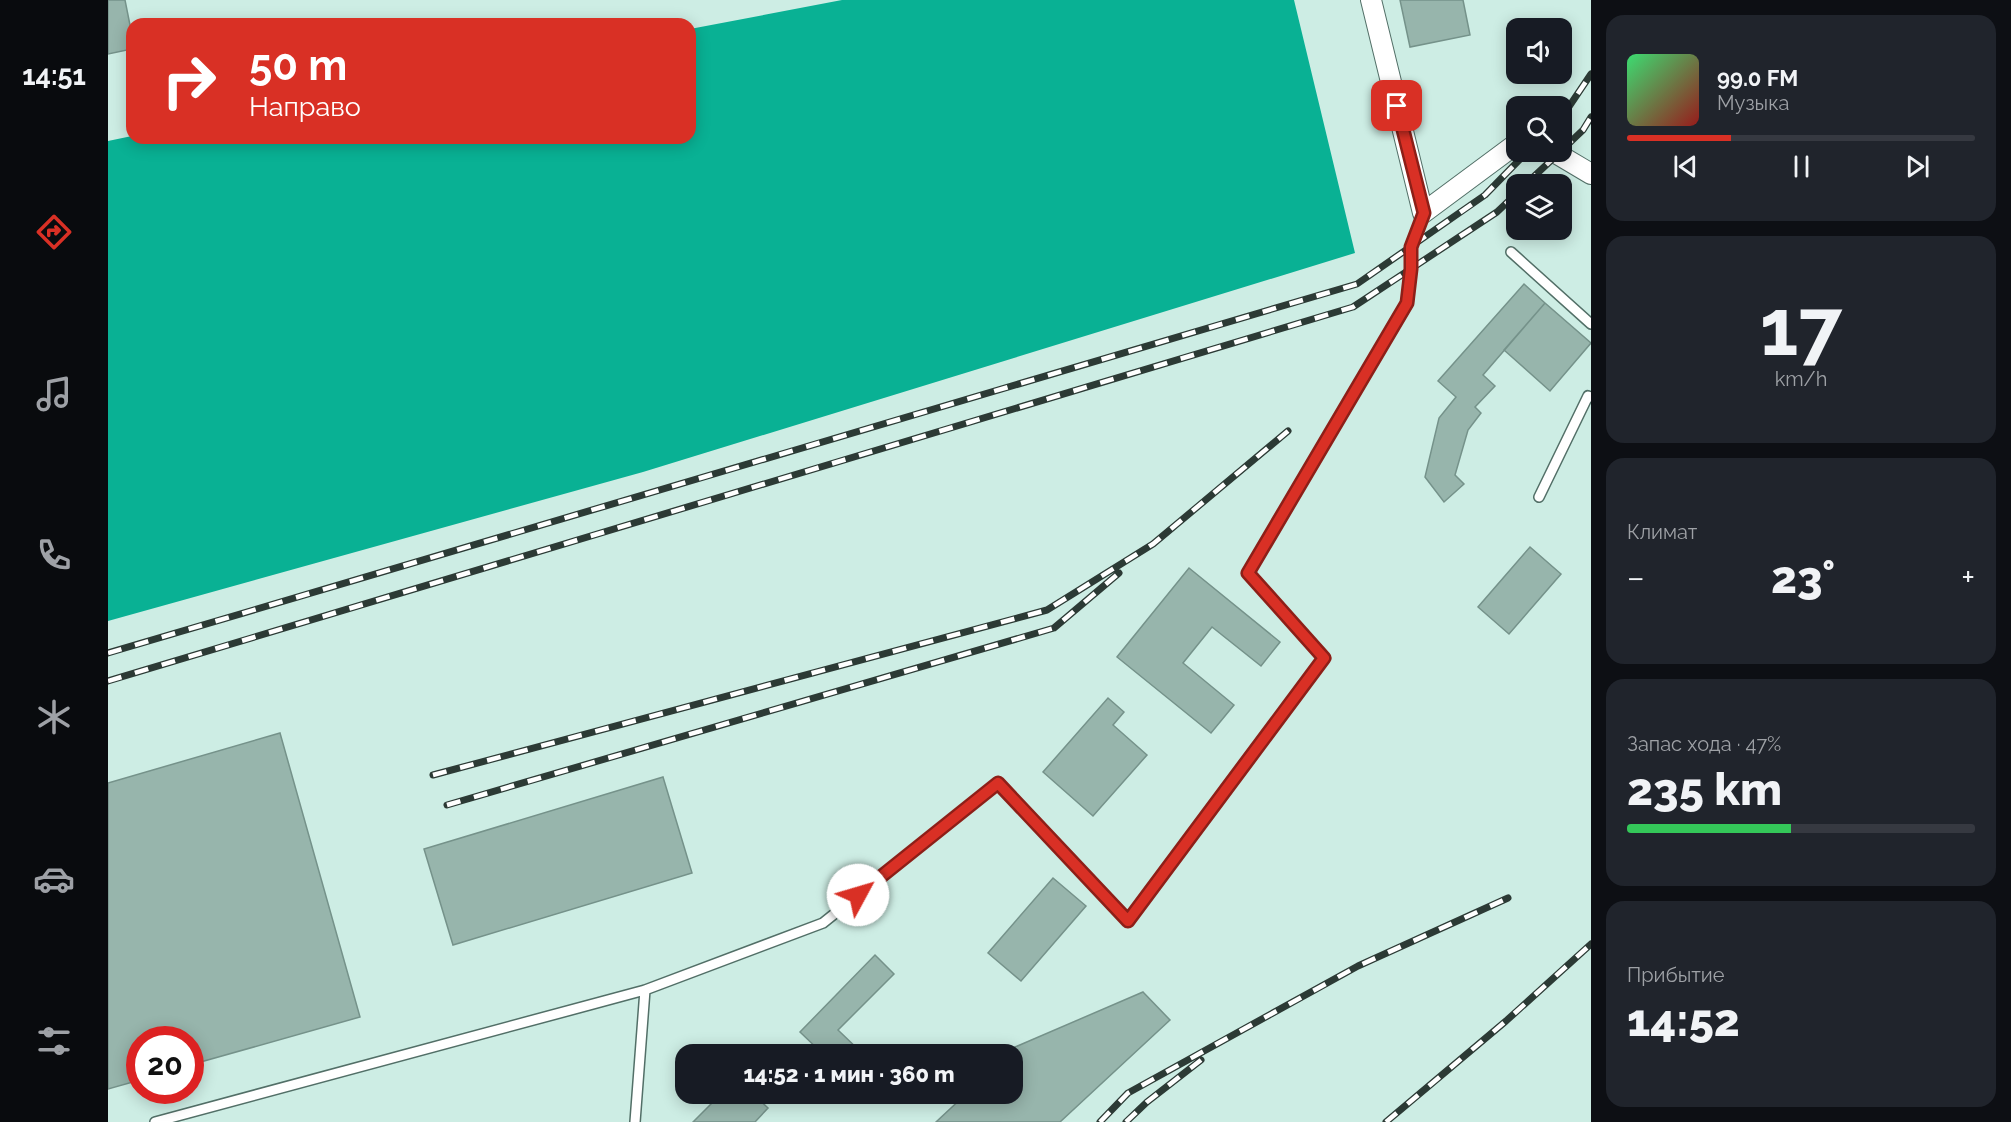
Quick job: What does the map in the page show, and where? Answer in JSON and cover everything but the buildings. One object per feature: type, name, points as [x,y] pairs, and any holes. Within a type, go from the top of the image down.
[{"type":"street","points":[[1371,0],[1424,213],[1506,152]]},
{"type":"street","points":[[1571,162],[1591,174]]},
{"type":"lane","points":[[155,1122],[645,990],[823,923],[998,783],[1128,921],[1324,658],[1248,573],[1407,303],[1411,247],[1424,213]]},
{"type":"lane","points":[[1511,252],[1591,324]]},
{"type":"lane","points":[[1539,497],[1588,396],[1591,397]]},
{"type":"lane","points":[[635,1122],[645,990]]},
{"type":"shaded area","points":[[842,0],[1294,0],[1355,253],[643,472],[108,621],[108,141],[126,137],[126,144],[696,144],[696,28]]},
{"type":"railway","points":[[1572,102],[1591,74]]},
{"type":"railway","points":[[1572,140],[1583,130],[1591,117]]},
{"type":"railway","points":[[108,653],[1357,284],[1485,195],[1517,162]]},
{"type":"railway","points":[[1537,174],[1549,162]]},
{"type":"railway","points":[[108,681],[1353,307],[1497,212],[1506,203]]},
{"type":"railway","points":[[433,775],[1047,610],[1153,544],[1288,431]]},
{"type":"railway","points":[[447,805],[1054,628],[1119,573]]},
{"type":"railway","points":[[1100,1122],[1128,1093],[1358,966],[1508,898]]},
{"type":"railway","points":[[1386,1122],[1506,1021],[1591,944]]},
{"type":"railway","points":[[1126,1122],[1147,1102],[1201,1060]]},
{"type":"route","points":[[858,895],[998,783],[1128,921],[1324,658],[1248,573],[1407,303],[1411,247],[1424,213],[1397,106]]}]
